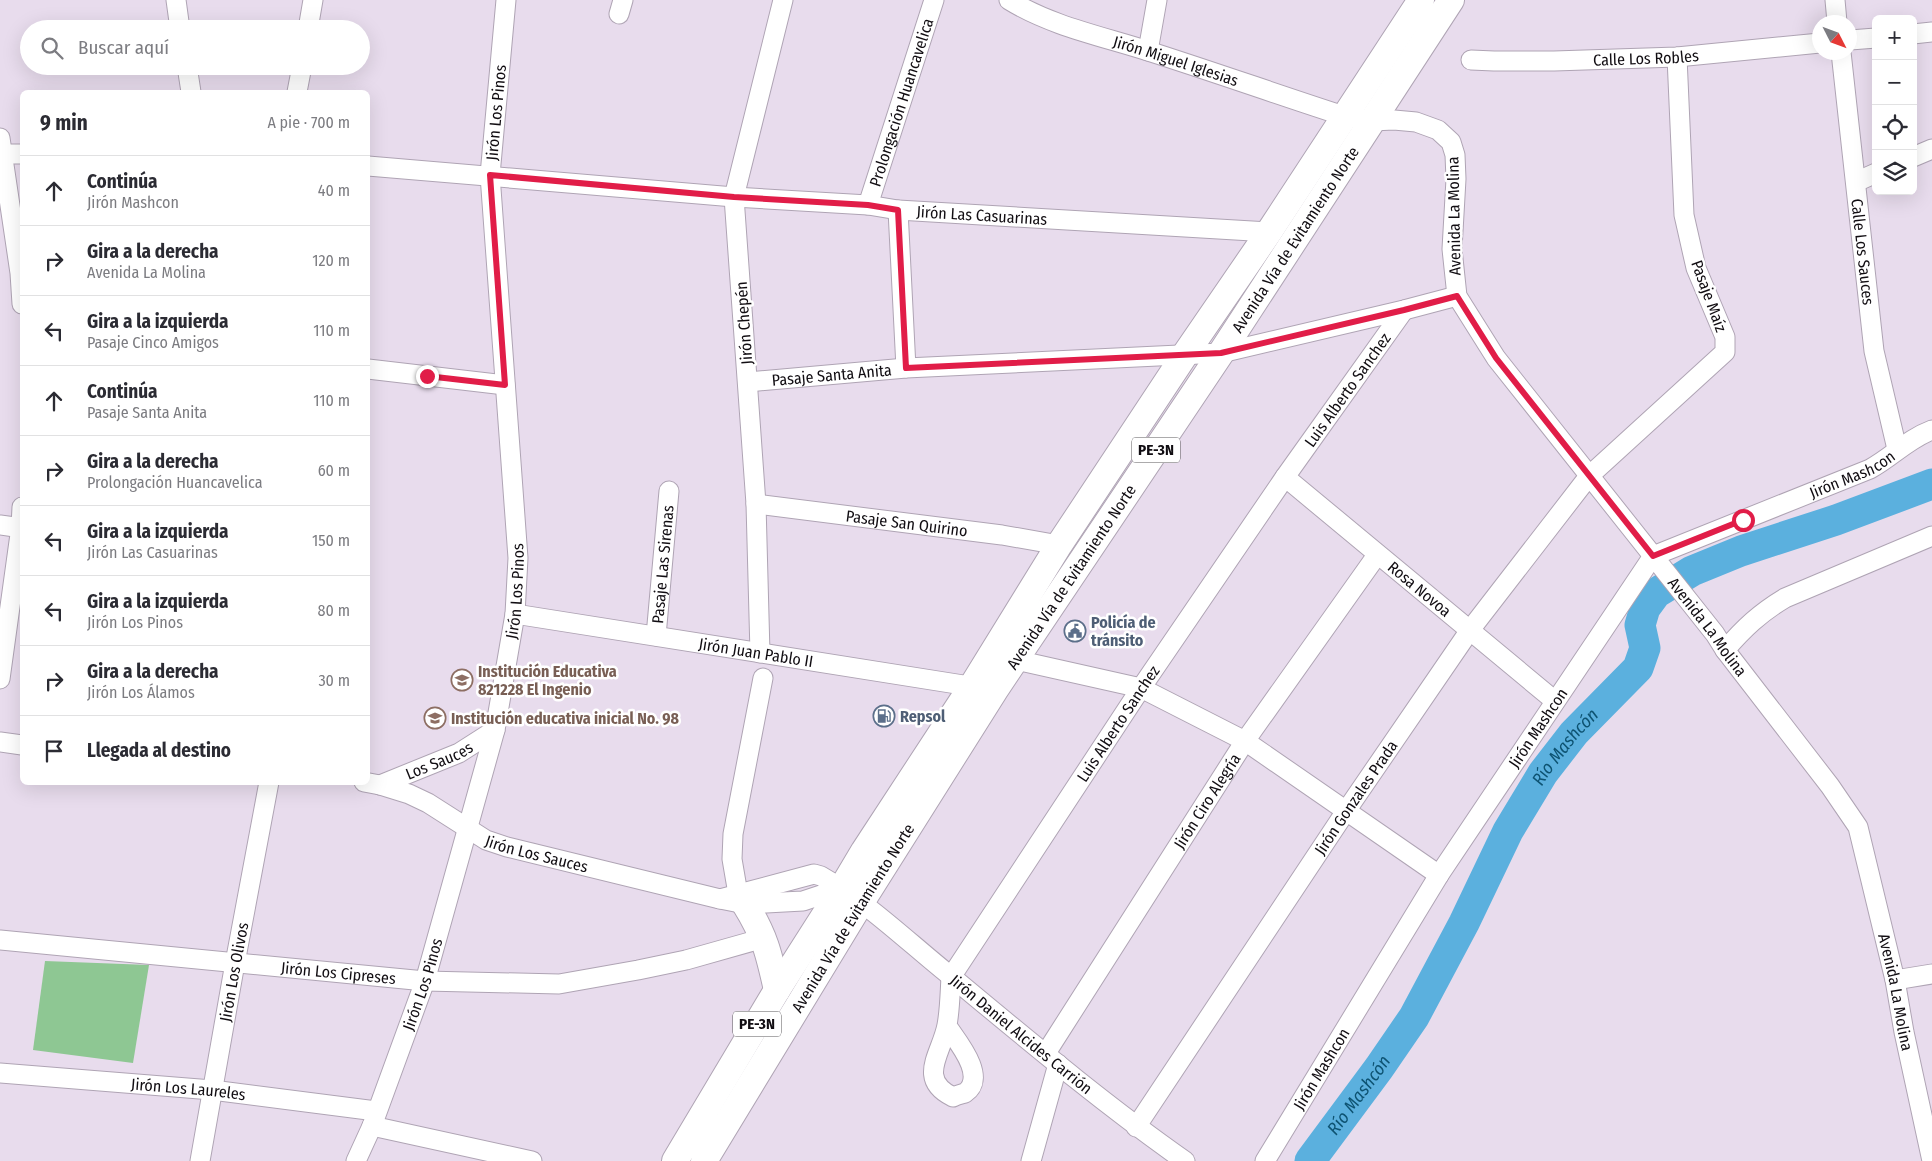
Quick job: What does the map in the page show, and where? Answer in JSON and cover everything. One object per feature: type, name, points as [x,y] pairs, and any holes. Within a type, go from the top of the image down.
[{"type":"highway","name":"Avenida Vía de Evitamiento Norte","points":[[676,1161],[721,1108],[852,895],[864,851],[983,688],[1059,545],[1269,232],[1421,0]]},
{"type":"highway","name":"Avenida Vía de Evitamiento Norte","points":[[983,688],[1016,660],[1221,353],[1451,0]]},
{"type":"highway","name":"Avenida Vía de Evitamiento Norte","points":[[704,1161],[721,1108],[777,990],[852,895]]},
{"type":"highway","points":[[734,899],[758,925],[768,950],[777,990]]},
{"type":"street","points":[[176,0],[179,20]]},
{"type":"street","points":[[310,20],[314,0]]},
{"type":"street","name":"Jirón Los Pinos","points":[[356,1161],[374,1119],[425,981],[466,828],[495,730],[515,614],[518,558],[490,175],[506,0]]},
{"type":"street","name":"Jirón Chepén","points":[[760,652],[756,504],[734,197],[783,0]]},
{"type":"street","name":"Prolongación Huancavelica","points":[[868,205],[934,0]]},
{"type":"street","name":"Jirón Miguel Iglesias","points":[[1009,0],[1027,11],[1087,34],[1148,51],[1344,116]]},
{"type":"street","points":[[1148,51],[1157,0]]},
{"type":"street","points":[[1835,0],[1837,15]]},
{"type":"street","points":[[1917,34],[1932,32]]},
{"type":"street","points":[[1857,39],[1872,38]]},
{"type":"street","name":"Calle Los Robles","points":[[1471,60],[1494,62],[1676,57],[1812,44]]},
{"type":"street","name":"Pasaje Maíz","points":[[1589,476],[1725,352],[1724,337],[1696,268],[1684,215],[1676,57]]},
{"type":"street","name":"Calle Los Sauces","points":[[1842,60],[1874,351],[1897,449]]},
{"type":"street","points":[[188,75],[191,90]]},
{"type":"street","points":[[297,90],[300,75]]},
{"type":"street","name":"Avenida La Molina","points":[[1344,116],[1372,121],[1416,122],[1438,130],[1451,142],[1455,155],[1456,178],[1452,249],[1457,296],[1496,358],[1720,642],[1830,786],[1858,827],[1895,980],[1904,1032],[1932,1161]]},
{"type":"street","points":[[20,154],[1,149],[20,273]]},
{"type":"street","points":[[1917,155],[1932,149]]},
{"type":"street","name":"Jirón Las Casuarinas","points":[[370,166],[734,197],[868,205],[898,210],[1269,232]]},
{"type":"street","points":[[1856,182],[1872,175]]},
{"type":"street","points":[[898,210],[906,368]]},
{"type":"street","name":"Pasaje Santa Anita","points":[[748,382],[906,368],[1221,353],[1457,296]]},
{"type":"street","name":"Luis Alberto Sanchez","points":[[947,1026],[952,977],[1140,688],[1285,477],[1404,310]]},
{"type":"street","points":[[370,369],[505,385]]},
{"type":"street","name":"Jirón Mashcon","points":[[1265,1161],[1438,875],[1555,701],[1659,563],[1870,469],[1885,461],[1897,449],[1921,434],[1932,430]]},
{"type":"street","name":"Jirón Gonzales Prada","points":[[1136,1126],[1346,811],[1470,630],[1589,476]]},
{"type":"street","name":"Rosa Novoa","points":[[1285,477],[1555,701]]},
{"type":"street","name":"Pasaje Las Sirenas","points":[[656,636],[669,491]]},
{"type":"street","name":"Pasaje San Quirino","points":[[756,504],[1002,535],[1059,545]]},
{"type":"street","points":[[0,525],[20,527]]},
{"type":"street","points":[[1720,642],[1785,598],[1932,536]]},
{"type":"street","points":[[0,679],[20,541]]},
{"type":"street","name":"Jirón Ciro Alegría","points":[[1031,1161],[1052,1059],[1245,741],[1377,555]]},
{"type":"street","name":"Jirón Juan Pablo II","points":[[515,614],[983,688]]},
{"type":"street","points":[[1016,660],[1140,688],[1245,741],[1438,875]]},
{"type":"street","points":[[734,899],[733,834],[763,678]]},
{"type":"street","name":"Los Sauces","points":[[372,784],[459,753],[495,730]]},
{"type":"street","points":[[0,742],[20,745]]},
{"type":"street","name":"Jirón Los Sauces","points":[[372,784],[409,794],[428,803],[486,840],[507,847],[734,899],[814,874],[821,876],[852,895]]},
{"type":"street","name":"Jirón Los Olivos","points":[[200,1161],[234,963],[268,785]]},
{"type":"street","name":"Jirón Daniel Alcides Carrión","points":[[852,895],[1136,1126],[1186,1161]]},
{"type":"street","name":"Jirón Los Cipreses","points":[[0,940],[425,981],[559,984],[686,960],[764,938]]},
{"type":"street","points":[[1895,980],[1932,974]]},
{"type":"street","name":"Jirón Los Laureles","points":[[0,1073],[212,1090],[374,1119],[532,1161]]},
{"type":"green space","points":[[45,961],[149,965],[133,1063],[33,1050]]},
{"type":"waterway","name":"Río Mashcón","points":[[1310,1161],[1414,1017],[1464,923],[1508,831],[1543,773],[1574,733],[1638,668],[1645,648],[1640,625],[1645,608],[1656,593],[1692,571],[1741,551],[1836,520],[1932,484]]},
{"type":"place","name":"Policía de tránsito","points":[[1075,631]]},
{"type":"place","name":"Institución Educativa 821228 El Ingenio","points":[[462,680]]},
{"type":"place","name":"Repsol","points":[[884,716]]},
{"type":"place","name":"Institución educativa inicial No. 98","points":[[435,718]]},
{"type":"route","points":[[427,376],[505,385],[490,175],[734,197],[868,205],[898,210],[906,368],[1221,353],[1457,296],[1496,358],[1653,556],[1743,520]]}]
